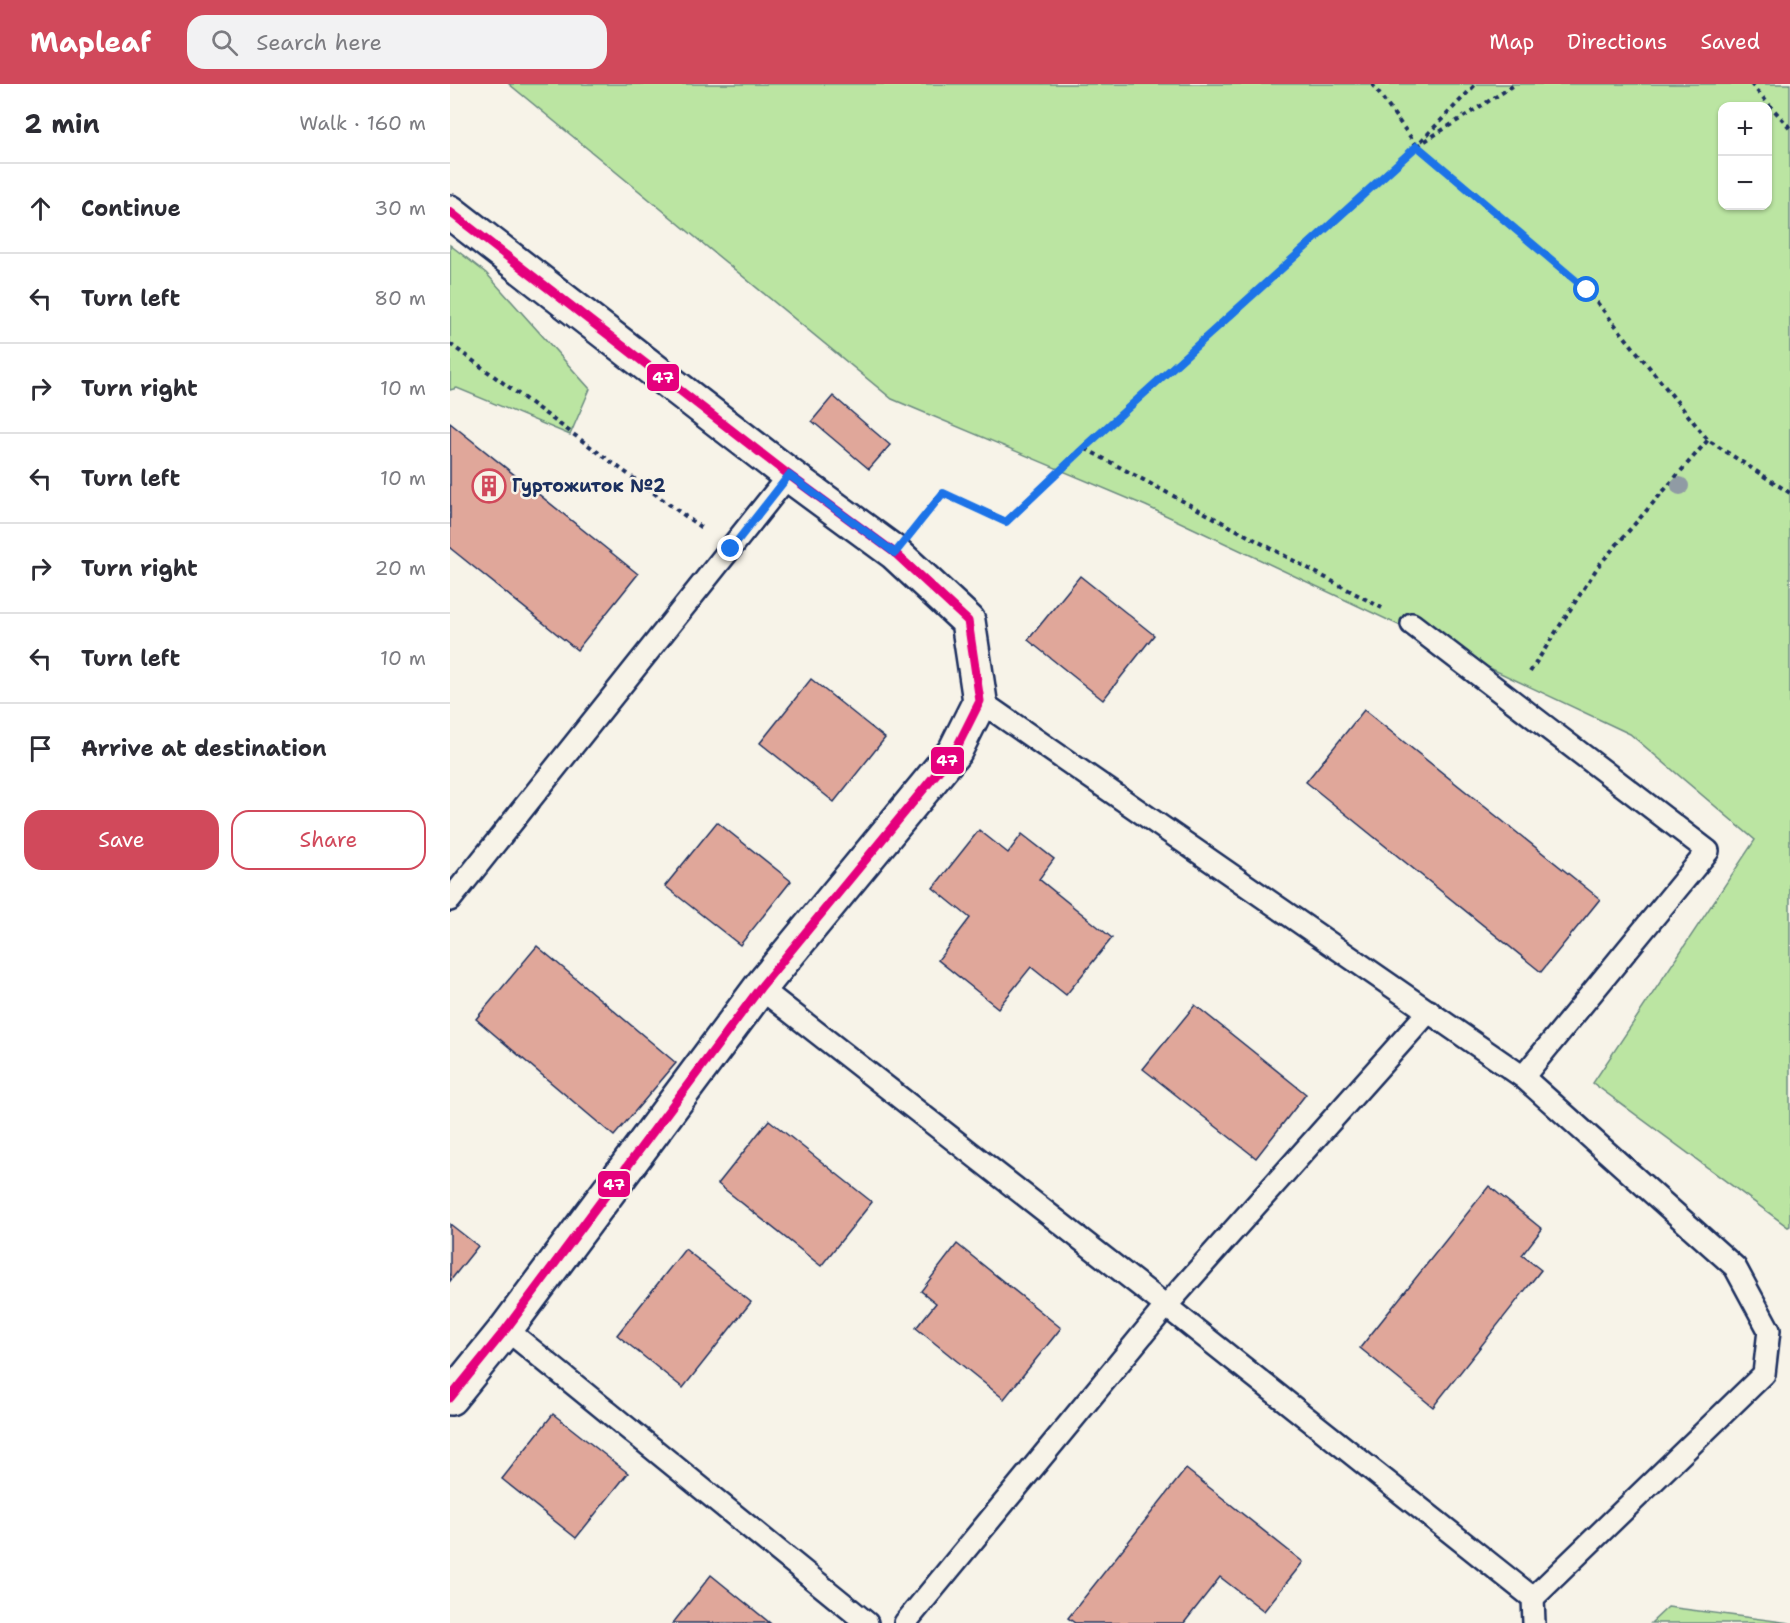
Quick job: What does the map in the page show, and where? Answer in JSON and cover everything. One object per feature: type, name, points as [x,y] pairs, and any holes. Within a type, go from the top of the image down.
[{"type":"street","points":[[450,212],[789,475],[895,553],[969,621],[980,702],[955,751],[760,988],[506,1329],[450,1398]]},
{"type":"lane","points":[[450,900],[789,475]]},
{"type":"lane","points":[[1412,624],[1708,850],[1523,1077]]},
{"type":"lane","points":[[980,702],[1523,1077],[1735,1267],[1769,1330],[1764,1374],[1533,1598],[1534,1623]]},
{"type":"lane","points":[[760,988],[1166,1306],[1533,1598]]},
{"type":"lane","points":[[904,1623],[1166,1306],[1429,1011]]},
{"type":"lane","points":[[506,1329],[867,1623]]},
{"type":"path","points":[[1372,84],[1417,146],[1587,290],[1708,440],[1790,493]]},
{"type":"path","points":[[895,553],[943,493],[1006,522],[1084,448],[1417,146],[1476,84]]},
{"type":"path","points":[[1417,146],[1516,84]]},
{"type":"path","points":[[1751,84],[1790,128]]},
{"type":"path","points":[[450,344],[731,549]]},
{"type":"path","points":[[1511,700],[1599,565],[1708,440]]},
{"type":"path","points":[[1084,448],[1412,624]]},
{"type":"green space","points":[[509,84],[1790,84],[1790,1226],[1788,1227],[1593,1083],[1755,840],[1630,734],[1146,506],[892,399]]},
{"type":"green space","points":[[450,245],[486,273],[590,389],[570,435],[457,388],[450,390]]},
{"type":"green space","points":[[1668,1607],[1790,1623],[1651,1623]]},
{"type":"building","points":[[833,396],[890,445],[869,469],[812,421]]},
{"type":"building","name":"Гуртожиток №2","points":[[450,423],[638,574],[577,650],[450,548]]},
{"type":"building","points":[[1080,576],[1154,635],[1103,700],[1028,640]]},
{"type":"building","points":[[811,679],[885,738],[834,802],[760,743]]},
{"type":"building","points":[[1364,710],[1600,899],[1541,972],[1306,782]]},
{"type":"building","points":[[717,822],[791,881],[740,945],[665,886]]},
{"type":"building","points":[[979,830],[1008,853],[1022,834],[1054,859],[1039,879],[1112,938],[1066,995],[1031,967],[998,1008],[938,960],[970,918],[933,888]]},
{"type":"building","points":[[537,946],[676,1063],[614,1136],[476,1019]]},
{"type":"building","points":[[1195,1005],[1306,1094],[1256,1158],[1143,1069]]},
{"type":"building","points":[[769,1120],[872,1202],[821,1266],[718,1184]]},
{"type":"building","points":[[1489,1186],[1542,1229],[1522,1255],[1541,1270],[1433,1407],[1360,1348]]},
{"type":"building","points":[[450,1224],[478,1246],[450,1281]]},
{"type":"building","points":[[957,1244],[1061,1328],[1004,1399],[916,1328],[936,1303],[921,1291]]},
{"type":"building","points":[[685,1249],[751,1302],[683,1388],[617,1335]]},
{"type":"building","points":[[553,1414],[628,1473],[576,1538],[502,1479]]},
{"type":"building","points":[[1186,1469],[1303,1562],[1264,1611],[1220,1577],[1184,1623],[1075,1623],[1068,1618]]},
{"type":"building","points":[[711,1575],[770,1623],[673,1623]]},
{"type":"transit line","name":"47","points":[[450,212],[789,475],[895,553],[968,621],[980,701],[955,751],[760,988],[506,1329],[450,1398]]},
{"type":"place","name":"Гуртожиток №2","points":[[489,486]]},
{"type":"route","points":[[731,549],[789,475],[895,553],[943,493],[1006,522],[1084,448],[1417,146],[1587,290]]}]
